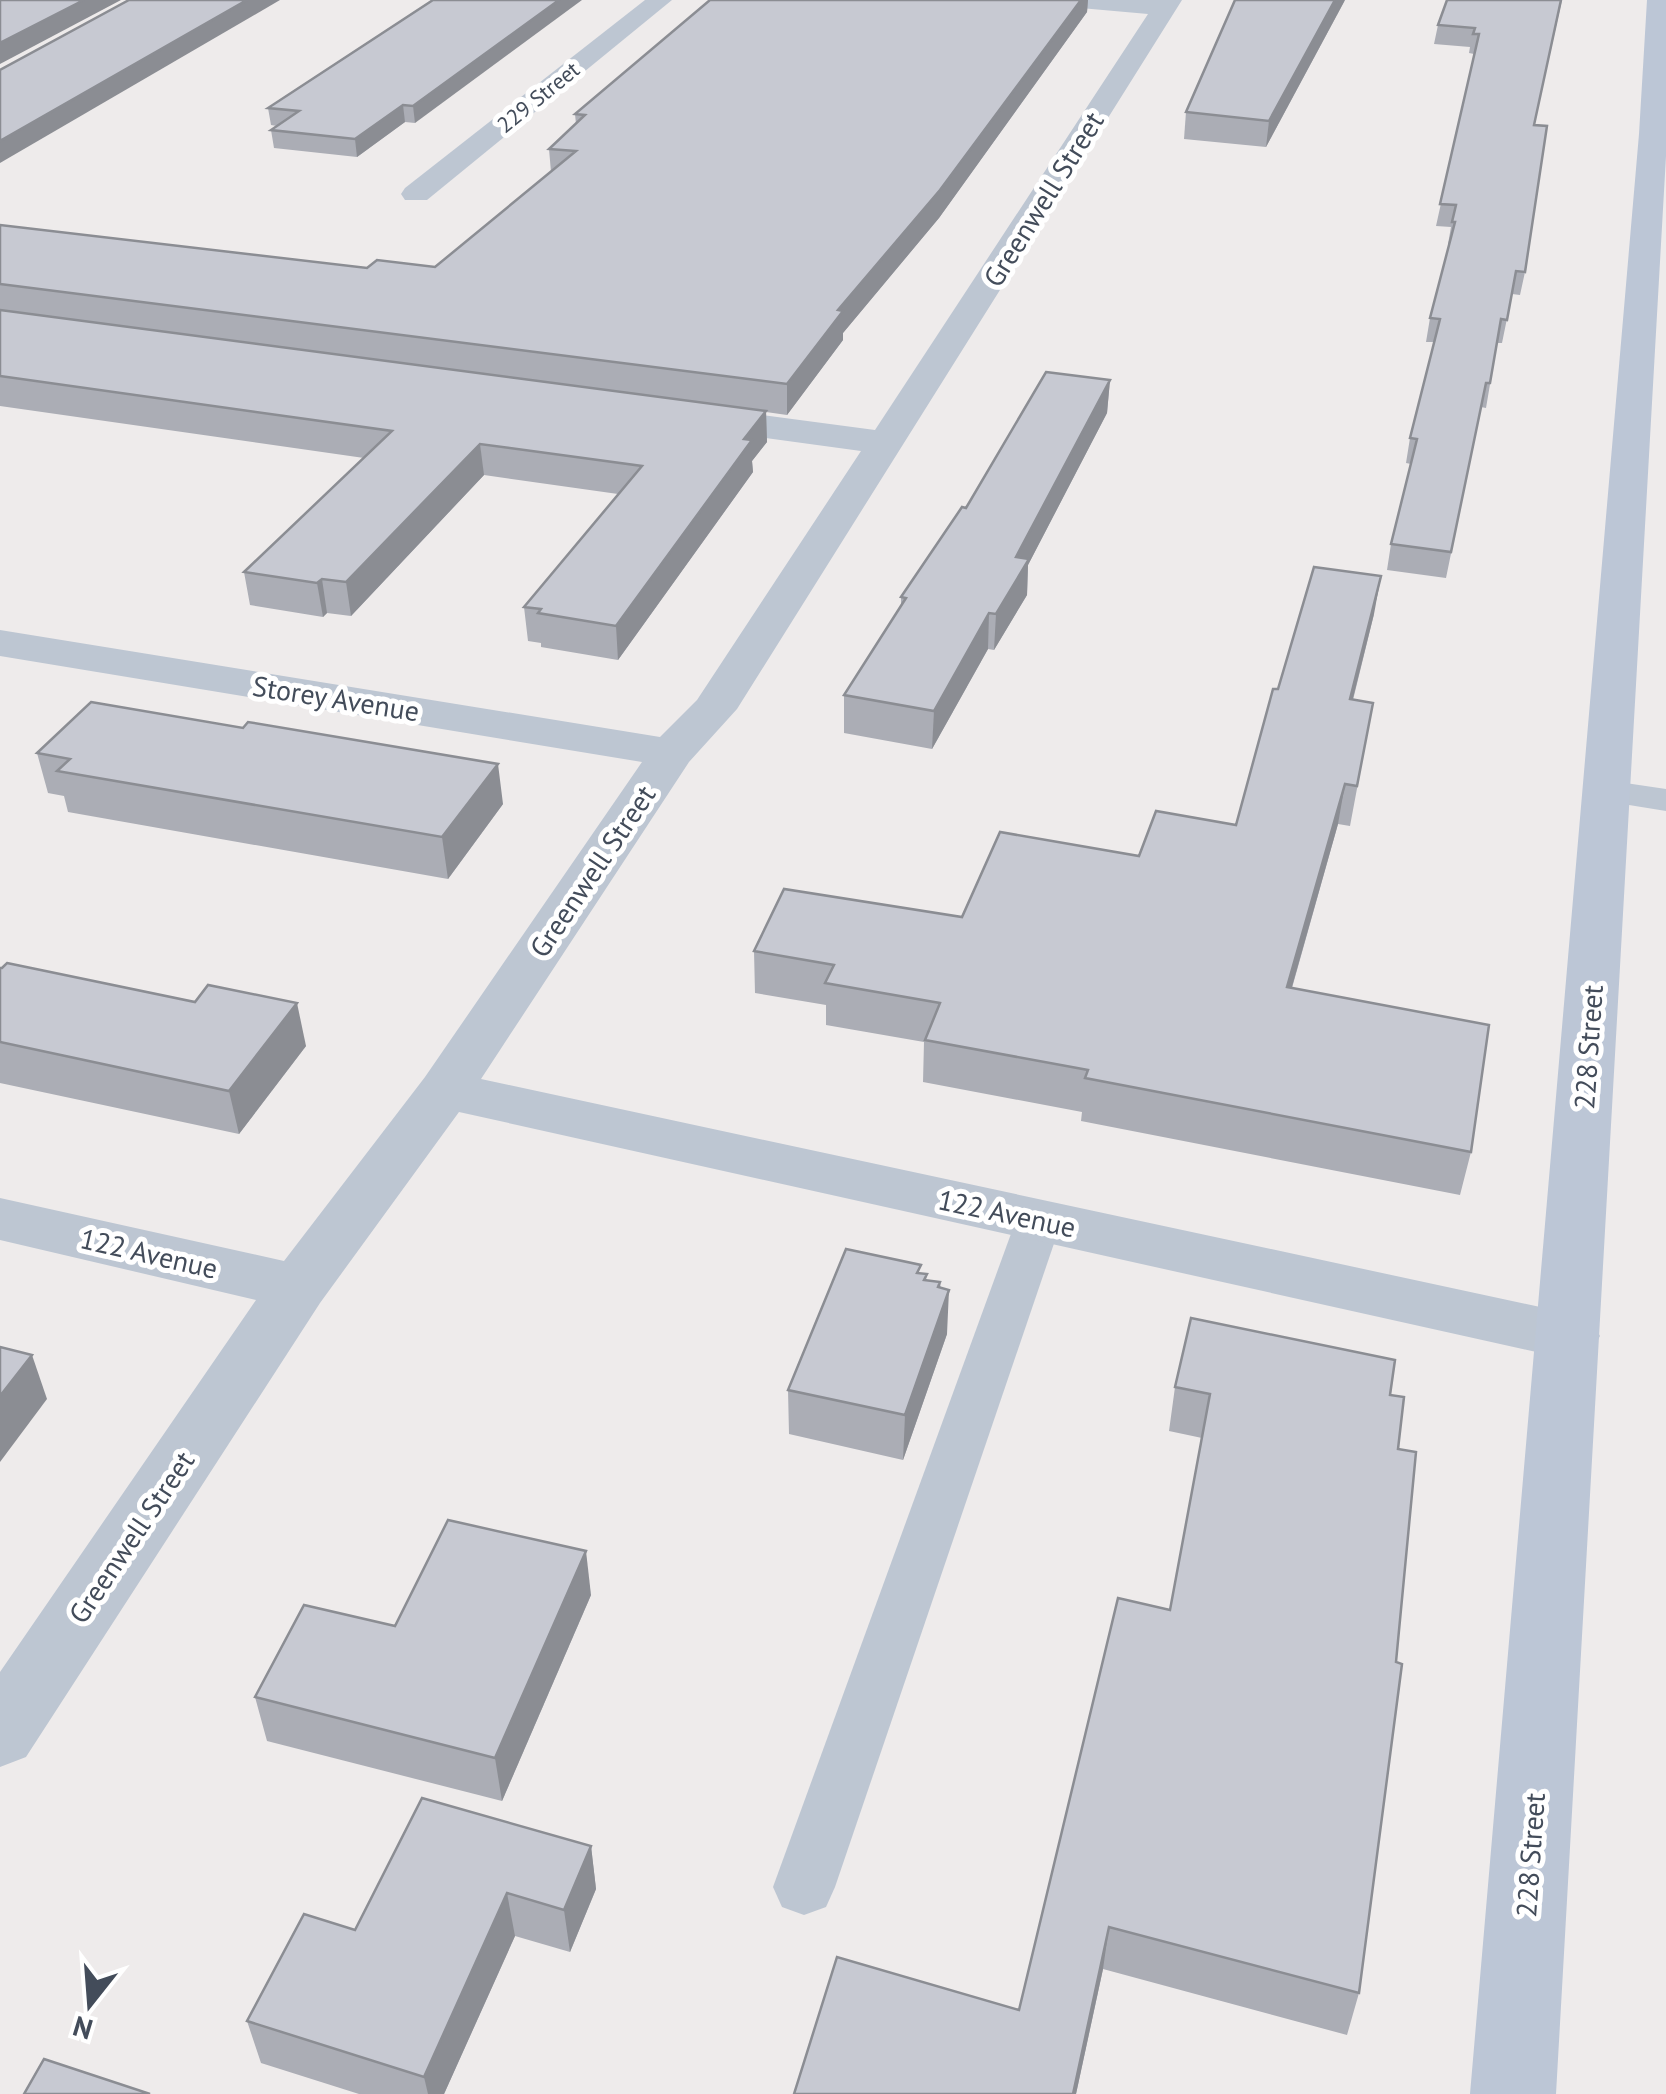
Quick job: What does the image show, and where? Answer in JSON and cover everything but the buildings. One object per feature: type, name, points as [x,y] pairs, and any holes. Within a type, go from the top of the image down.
[{"type":"street","name":"229 Street","points":[[416,194],[660,0]]},
{"type":"street","points":[[1069,0],[1167,4]]},
{"type":"street","name":"228 Street","points":[[1513,2094],[1605,791],[1659,135],[1659,0]]},
{"type":"street","name":"Greenwell Street","points":[[0,1734],[298,1287],[445,1090],[672,754],[714,709],[1167,4]]},
{"type":"street","points":[[652,411],[888,442]]},
{"type":"street","name":"Storey Avenue","points":[[0,642],[672,754]]},
{"type":"street","name":"122 Avenue","points":[[445,1090],[1568,1336]]},
{"type":"street","name":"122 Avenue","points":[[0,1219],[298,1287]]},
{"type":"lane","points":[[1605,791],[1666,800]]},
{"type":"lane","points":[[804,1887],[1039,1220]]}]
